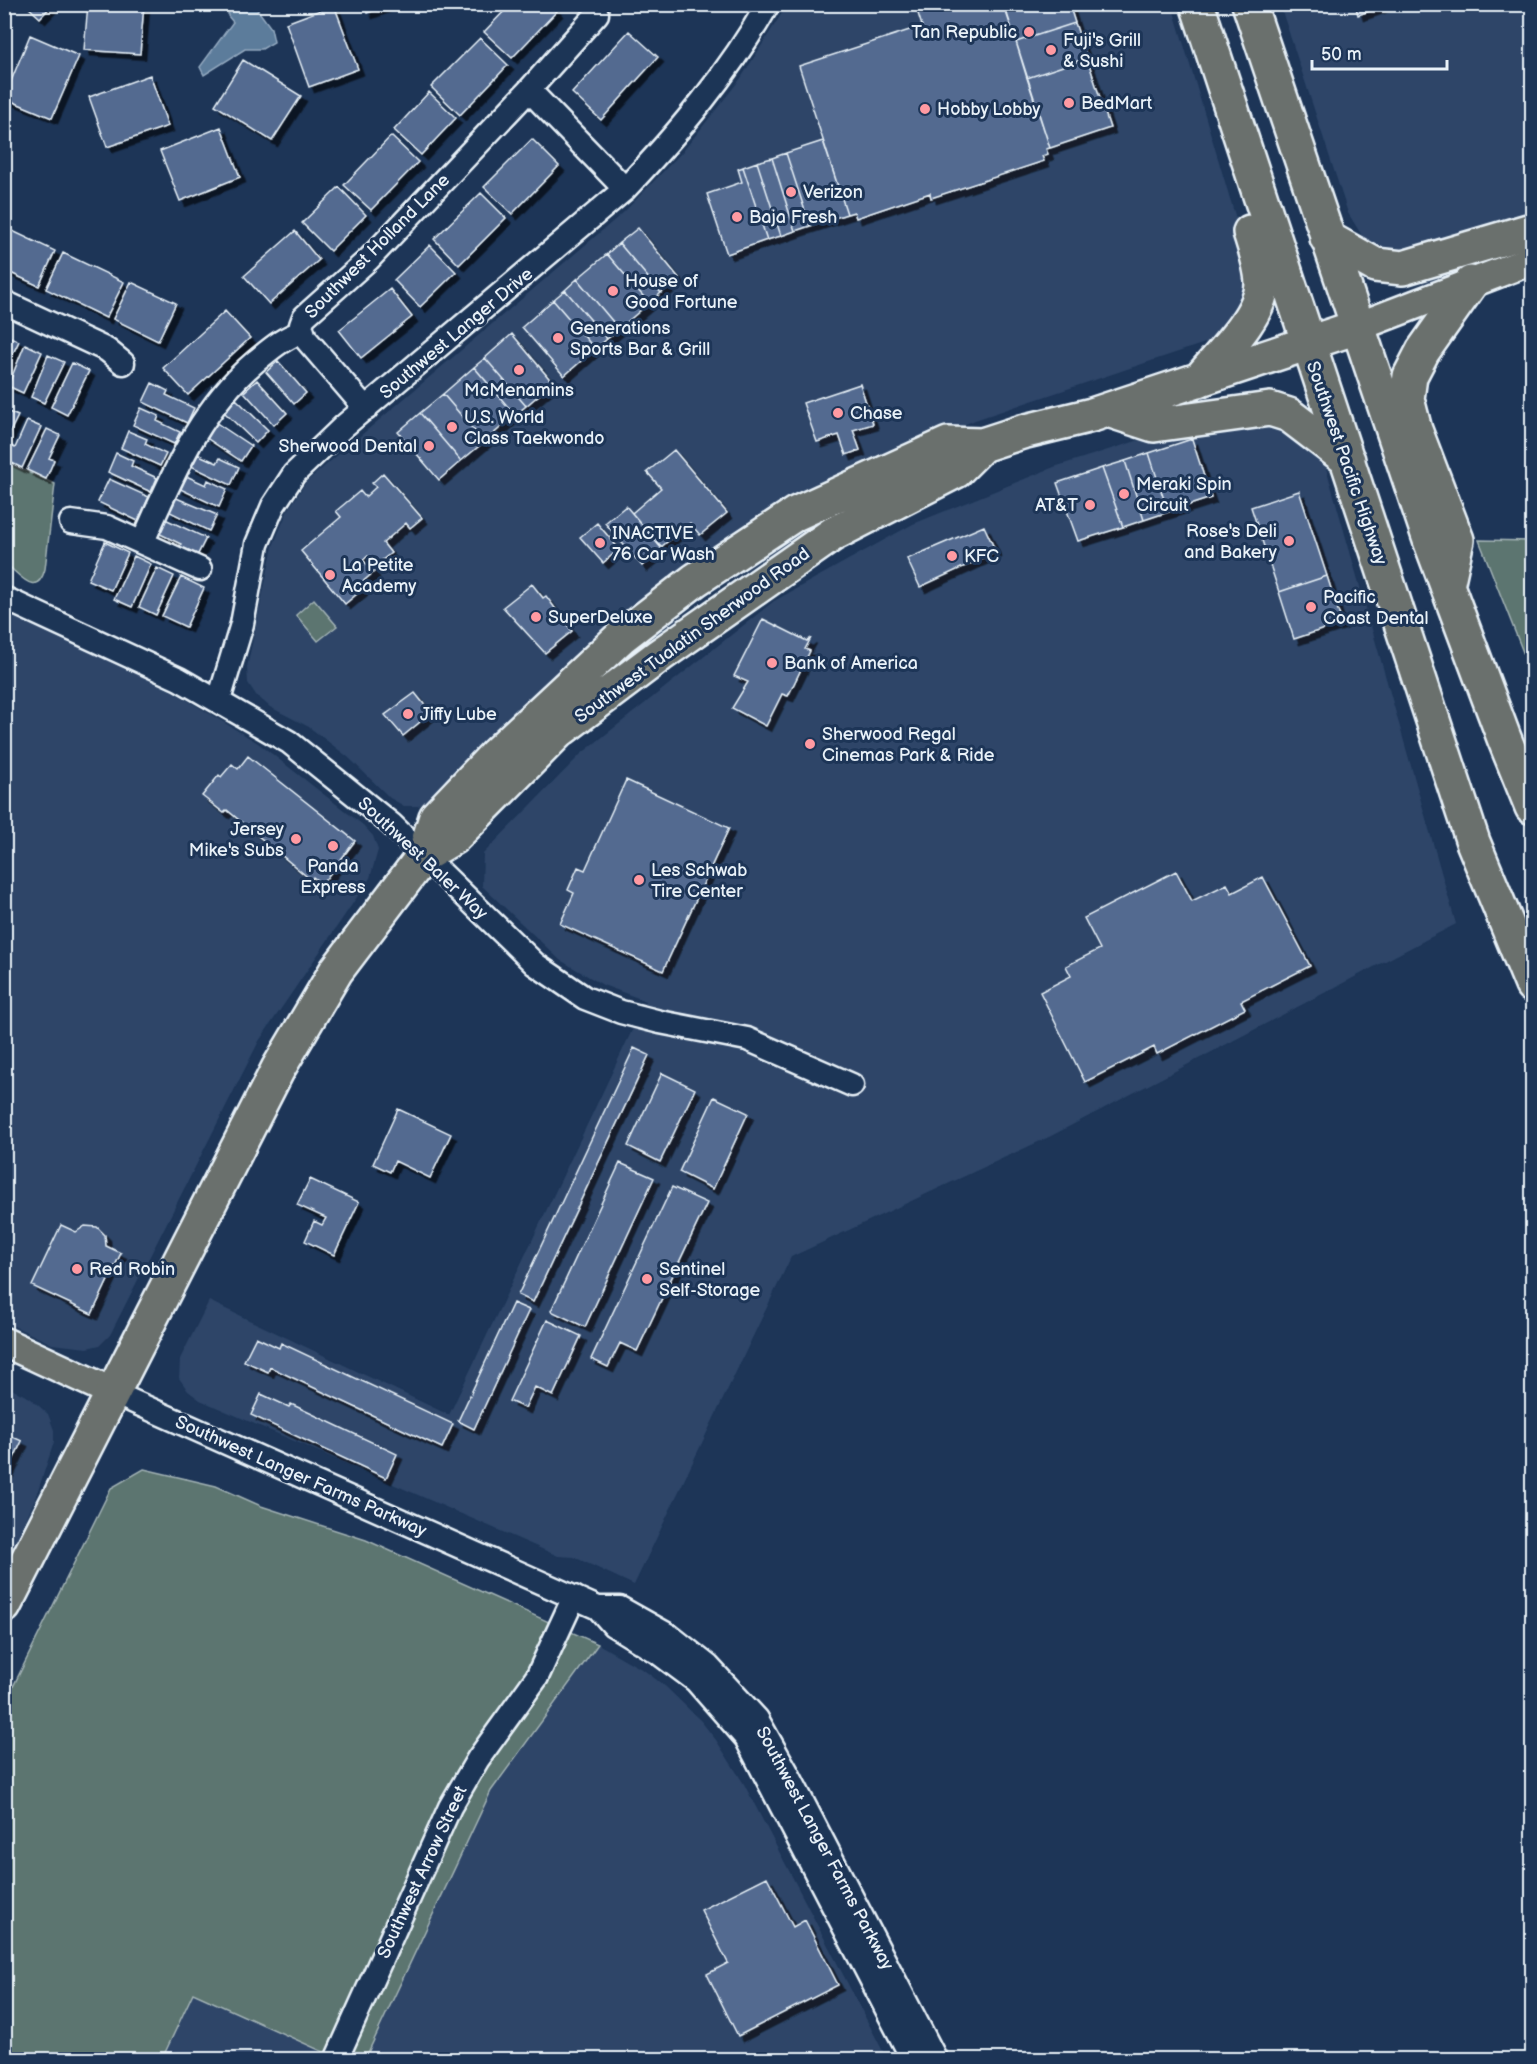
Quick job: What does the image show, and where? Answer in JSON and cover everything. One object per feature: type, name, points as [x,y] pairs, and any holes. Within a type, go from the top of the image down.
[{"type":"highway","name":"Southwest Pacific Highway","points":[[1197,4],[1307,344],[1348,460],[1473,842],[1533,985]]},
{"type":"highway","points":[[1249,4],[1447,586],[1533,807]]},
{"type":"highway","points":[[1199,380],[1256,308],[1262,285],[1258,257],[1207,96],[1217,68]]},
{"type":"highway","points":[[1327,238],[1375,266],[1403,268],[1528,231],[1533,234]]},
{"type":"highway","points":[[1447,586],[1456,540],[1414,430],[1407,399],[1410,376],[1423,351],[1471,284]]},
{"type":"highway","name":"Southwest Tualatin Sherwood Road","points":[[4,1605],[278,1069],[336,971],[424,855],[436,817],[542,710],[657,607],[783,522],[948,444],[982,445],[1022,432],[1108,410],[1357,327]]},
{"type":"highway","points":[[1108,410],[1154,424],[1270,409],[1289,415],[1348,460]]},
{"type":"highway","name":"Southwest Tualatin Sherwood Road","points":[[424,855],[454,837],[560,731],[673,647],[833,534],[956,471],[982,445]]},
{"type":"highway","points":[[673,647],[684,623],[702,603],[764,555],[776,539],[783,522]]},
{"type":"main road","points":[[1357,327],[1533,260]]},
{"type":"main road","name":"Southwest Langer Farms Parkway","points":[[4,1341],[114,1393]]},
{"type":"street","name":"Southwest Langer Drive","points":[[219,700],[242,624],[257,544],[273,506],[294,474],[366,409],[625,189],[666,146],[706,97],[768,4]]},
{"type":"street","name":"Southwest Holland Lane","points":[[366,409],[302,332],[304,316],[369,259],[529,90],[597,14]]},
{"type":"street","points":[[529,90],[625,189]]},
{"type":"street","points":[[4,302],[107,350],[123,363]]},
{"type":"street","points":[[142,542],[179,461],[217,399],[246,369],[283,338],[302,332]]},
{"type":"street","points":[[71,522],[106,527],[200,569]]},
{"type":"street","name":"Southwest Baler Way","points":[[4,598],[219,700],[267,727],[310,757],[424,855],[458,891],[535,964],[585,998],[621,1012],[660,1022],[701,1028],[747,1039],[852,1085]]},
{"type":"street","name":"Southwest Langer Farms Parkway","points":[[114,1393],[598,1608],[613,1625],[657,1652],[696,1681],[746,1738],[913,2060]]},
{"type":"street","name":"Southwest Arrow Street","points":[[336,2060],[450,1807],[478,1759],[537,1677],[574,1597]]},
{"type":"street","name":"Southwest Langer Farms Parkway","points":[[598,1608],[620,1608],[670,1636],[708,1666],[757,1719],[788,1774],[936,2060]]},
{"type":"shaded area","points":[[229,5],[254,5],[271,28],[274,42],[262,49],[245,49],[204,75],[200,67],[233,22],[228,16]]},
{"type":"shaded area","points":[[787,5],[1172,5],[1249,262],[1251,286],[1220,338],[975,420],[895,455],[815,495],[429,801],[418,806],[404,806],[390,798],[348,757],[309,727],[270,707],[256,695],[248,683],[247,667],[273,546],[287,512],[306,482],[624,212],[684,150],[741,78]]},
{"type":"shaded area","points":[[1280,5],[1532,5],[1532,217],[1400,258],[1364,239],[1348,213]]},
{"type":"shaded area","points":[[1260,402],[1321,450],[1456,924],[1051,1136],[791,1257],[634,1585],[574,1557],[558,1556],[200,1400],[188,1391],[179,1378],[180,1359],[209,1301],[449,1415],[646,1001],[603,985],[560,960],[482,886],[483,854],[581,754],[774,601],[913,524],[1054,467]]},
{"type":"shaded area","points":[[4,611],[172,691],[258,743],[363,825],[373,836],[378,850],[370,878],[259,1041],[110,1335],[100,1345],[87,1348],[52,1344],[5,1322]]},
{"type":"shaded area","points":[[5,1386],[30,1398],[48,1414],[54,1430],[54,1442],[36,1497],[5,1565]]},
{"type":"shaded area","points":[[598,1644],[645,1671],[666,1687],[701,1721],[716,1740],[744,1784],[887,2059],[365,2060],[491,1791]]},
{"type":"shaded area","points":[[193,1992],[318,2050],[313,2059],[162,2060]]},
{"type":"green space","points":[[5,462],[55,484],[45,569],[36,583],[26,581],[5,564]]},
{"type":"green space","points":[[1479,540],[1532,541],[1532,675]]},
{"type":"green space","points":[[314,599],[337,626],[318,641],[296,615]]},
{"type":"green space","points":[[144,1469],[216,1486],[261,1506],[366,1540],[598,1644],[491,1791],[365,2059],[339,2059],[193,1993],[162,2059],[6,2060],[5,1703],[111,1488]]},
{"type":"building","points":[[25,4],[53,4],[40,18]]},
{"type":"building","points":[[88,4],[144,4],[140,54],[84,50]]},
{"type":"building","points":[[364,4],[391,4],[367,13]]},
{"type":"building","points":[[511,4],[551,4],[557,11],[512,58],[484,32]]},
{"type":"building","name":"Hobby Lobby","points":[[915,4],[981,4],[981,7],[1004,4],[1050,148],[1046,149],[1048,154],[1042,156],[1044,161],[931,198],[930,193],[856,218],[854,212],[847,214],[799,66],[922,26]]},
{"type":"building","points":[[1004,4],[1028,4],[1006,12]]},
{"type":"building","name":"Tan Republic","points":[[1028,4],[1069,4],[1075,23],[1016,42],[1006,12]]},
{"type":"building","points":[[1355,4],[1389,4],[1358,15]]},
{"type":"building","points":[[334,5],[358,69],[309,87],[286,23]]},
{"type":"building","name":"Fuji's Grill & Sushi","points":[[1075,23],[1087,58],[1027,78],[1016,42]]},
{"type":"building","points":[[629,31],[658,57],[601,120],[572,93]]},
{"type":"building","points":[[30,35],[79,56],[52,118],[4,98]]},
{"type":"building","points":[[480,38],[508,65],[460,115],[431,87]]},
{"type":"building","name":"BedMart","points":[[1087,58],[1110,128],[1050,148],[1027,78]]},
{"type":"building","points":[[243,60],[301,96],[272,141],[215,105]]},
{"type":"building","points":[[150,75],[168,126],[107,147],[89,97]]},
{"type":"building","points":[[429,92],[456,118],[421,155],[394,130]]},
{"type":"building","points":[[221,127],[240,177],[180,201],[160,151]]},
{"type":"building","points":[[391,136],[418,162],[371,210],[344,185]]},
{"type":"building","points":[[532,139],[559,166],[512,214],[484,187]]},
{"type":"building","points":[[823,141],[847,214],[810,226],[786,153]]},
{"type":"building","name":"Verizon","points":[[786,153],[810,226],[795,231],[772,158]]},
{"type":"building","points":[[772,158],[795,231],[781,236],[757,162]]},
{"type":"building","points":[[757,162],[781,236],[767,240],[743,167]]},
{"type":"building","name":"Baja Fresh","points":[[743,167],[767,240],[727,254],[707,194],[742,182],[738,169]]},
{"type":"building","points":[[339,187],[366,215],[330,251],[302,223]]},
{"type":"building","points":[[481,193],[506,218],[459,265],[434,239]]},
{"type":"building","points":[[4,227],[55,251],[39,286],[4,270]]},
{"type":"building","points":[[638,228],[679,278],[661,293],[619,243]]},
{"type":"building","points":[[295,231],[319,260],[269,304],[244,276]]},
{"type":"building","points":[[619,243],[661,293],[649,303],[607,254]]},
{"type":"building","points":[[430,245],[456,272],[420,307],[394,280]]},
{"type":"building","points":[[63,253],[124,282],[106,318],[46,289]]},
{"type":"building","name":"House of Good Fortune","points":[[607,254],[649,303],[619,329],[577,279]]},
{"type":"building","points":[[577,279],[619,329],[607,339],[565,290]]},
{"type":"building","points":[[131,282],[176,303],[158,341],[113,319]]},
{"type":"building","points":[[390,289],[412,317],[361,358],[339,330]]},
{"type":"building","points":[[565,290],[607,339],[595,349],[553,300]]},
{"type":"building","name":"Generations Sports Bar & Grill","points":[[553,300],[595,349],[564,376],[522,327]]},
{"type":"building","points":[[225,311],[250,338],[188,395],[163,368]]},
{"type":"building","points":[[4,334],[19,341],[4,372]]},
{"type":"building","name":"McMenamins","points":[[512,334],[553,383],[526,406],[485,358]]},
{"type":"building","points":[[25,344],[42,352],[23,393],[8,386]]},
{"type":"building","points":[[48,355],[64,362],[44,403],[31,397]]},
{"type":"building","points":[[485,358],[526,406],[515,415],[474,367]]},
{"type":"building","points":[[278,361],[306,393],[294,404],[266,372]]},
{"type":"building","points":[[72,363],[89,371],[67,415],[51,407]]},
{"type":"building","points":[[474,367],[515,415],[484,442],[443,394]]},
{"type":"building","points":[[257,380],[287,413],[274,425],[244,392]]},
{"type":"building","points":[[152,383],[168,391],[166,395],[194,408],[187,423],[143,402]]},
{"type":"building","name":"Chase","points":[[860,384],[873,424],[853,430],[860,450],[846,455],[839,435],[817,442],[803,403]]},
{"type":"building","name":"U.S. World Class Taekwondo","points":[[443,394],[484,442],[461,461],[420,413]]},
{"type":"building","points":[[236,399],[268,430],[256,443],[224,412]]},
{"type":"building","points":[[141,408],[159,416],[157,421],[180,432],[174,444],[133,425]]},
{"type":"building","points":[[4,410],[18,416],[4,444]]},
{"type":"building","name":"Sherwood Dental","points":[[420,413],[461,461],[439,480],[398,432]]},
{"type":"building","points":[[27,421],[41,427],[22,468],[4,459],[11,446],[15,448]]},
{"type":"building","points":[[215,422],[251,446],[241,461],[205,437]]},
{"type":"building","points":[[47,429],[60,435],[49,458],[54,460],[46,479],[27,470]]},
{"type":"building","points":[[128,431],[147,439],[145,444],[166,454],[160,466],[121,448]]},
{"type":"building","points":[[1192,439],[1211,498],[1168,512],[1149,453]]},
{"type":"building","points":[[674,450],[727,513],[700,535],[690,523],[661,547],[632,513],[661,488],[647,472]]},
{"type":"building","points":[[116,453],[133,461],[131,466],[157,478],[151,492],[108,472]]},
{"type":"building","points":[[1149,453],[1168,512],[1144,520],[1125,461]]},
{"type":"building","points":[[197,454],[217,463],[220,458],[239,467],[231,485],[191,466]]},
{"type":"building","name":"Meraki Spin Circuit","points":[[1125,461],[1144,520],[1123,527],[1102,468]]},
{"type":"building","name":"AT&T","points":[[1102,468],[1123,527],[1078,541],[1057,483]]},
{"type":"building","points":[[383,473],[422,518],[410,528],[406,523],[383,543],[391,553],[376,565],[368,556],[363,560],[374,572],[360,584],[364,588],[345,604],[301,551],[341,517],[336,511],[360,491],[365,497],[376,487],[372,483]]},
{"type":"building","points":[[184,475],[206,485],[208,480],[227,489],[219,507],[178,488]]},
{"type":"building","points":[[109,479],[149,497],[138,521],[98,502]]},
{"type":"building","name":"Rose's Deli and Bakery","points":[[1299,491],[1327,576],[1279,592],[1251,507]]},
{"type":"building","points":[[174,497],[217,515],[209,531],[168,511]]},
{"type":"building","points":[[626,506],[662,549],[642,566],[605,523]]},
{"type":"building","points":[[163,518],[206,538],[197,556],[179,547],[181,544],[156,532]]},
{"type":"building","name":"INACTIVE 76 Car Wash","points":[[597,523],[619,549],[603,563],[580,537]]},
{"type":"building","name":"KFC","points":[[984,526],[996,552],[920,587],[907,559]]},
{"type":"building","points":[[105,542],[128,553],[111,590],[88,580]]},
{"type":"building","points":[[134,556],[151,564],[132,607],[114,599]]},
{"type":"building","points":[[157,568],[174,576],[156,615],[139,607]]},
{"type":"building","name":"Pacific Coast Dental","points":[[1327,576],[1342,623],[1294,639],[1279,592]]},
{"type":"building","points":[[181,577],[204,588],[186,627],[162,616]]},
{"type":"building","name":"SuperDeluxe","points":[[532,584],[543,598],[546,596],[572,631],[545,653],[503,607]]},
{"type":"building","name":"Bank of America","points":[[763,619],[807,641],[811,638],[805,649],[810,651],[788,696],[782,694],[766,726],[732,708],[748,682],[734,676]]},
{"type":"building","name":"Jiffy Lube","points":[[415,693],[431,713],[403,736],[385,715]]},
{"type":"building","points":[[248,756],[355,841],[322,884],[313,877],[311,880],[227,810],[224,813],[202,796],[219,775],[221,777],[232,764],[238,769]]},
{"type":"building","name":"Les Schwab Tire Center","points":[[626,780],[729,828],[663,971],[560,924],[574,893],[568,890],[578,867],[585,870]]},
{"type":"building","points":[[1176,871],[1192,901],[1227,884],[1232,893],[1263,877],[1310,966],[1241,1001],[1245,1009],[1157,1054],[1154,1047],[1085,1082],[1040,992],[1071,976],[1066,966],[1100,949],[1084,918]]},
{"type":"building","points":[[634,1048],[649,1055],[533,1302],[518,1295]]},
{"type":"building","points":[[662,1073],[695,1089],[660,1162],[628,1146]]},
{"type":"building","points":[[714,1097],[748,1113],[713,1189],[679,1172]]},
{"type":"building","points":[[398,1109],[451,1134],[430,1178],[395,1161],[390,1172],[373,1164]]},
{"type":"building","points":[[620,1163],[654,1178],[585,1327],[551,1311]]},
{"type":"building","points":[[310,1179],[359,1202],[334,1255],[305,1241],[314,1221],[322,1225],[326,1218],[297,1205]]},
{"type":"building","points":[[672,1187],[707,1203],[637,1351],[620,1343],[608,1367],[591,1359]]},
{"type":"building","name":"Red Robin","points":[[61,1225],[76,1232],[85,1226],[97,1227],[105,1235],[106,1246],[121,1253],[92,1314],[32,1286]]},
{"type":"building","points":[[513,1303],[529,1310],[474,1429],[458,1421]]},
{"type":"building","points":[[547,1320],[581,1336],[553,1396],[535,1387],[525,1408],[509,1401]]},
{"type":"building","points":[[256,1337],[279,1348],[281,1343],[453,1424],[442,1448],[270,1367],[268,1372],[244,1361]]},
{"type":"building","points":[[261,1394],[289,1407],[291,1404],[397,1454],[386,1478],[251,1415]]},
{"type":"building","points":[[4,1433],[22,1441],[4,1479]]},
{"type":"building","points":[[767,1877],[793,1927],[805,1920],[838,1985],[738,2036],[707,1974],[728,1963],[701,1910]]},
{"type":"place","name":"Tan Republic","points":[[1029,32]]},
{"type":"place","name":"Fuji's Grill & Sushi","points":[[1051,50]]},
{"type":"place","name":"BedMart","points":[[1069,103]]},
{"type":"place","name":"Hobby Lobby","points":[[925,109]]},
{"type":"place","name":"Verizon","points":[[791,192]]},
{"type":"place","name":"Baja Fresh","points":[[737,217]]},
{"type":"place","name":"House of Good Fortune","points":[[613,291]]},
{"type":"place","name":"Generations Sports Bar & Grill","points":[[558,338]]},
{"type":"place","name":"McMenamins","points":[[519,370]]},
{"type":"place","name":"Chase","points":[[838,413]]},
{"type":"place","name":"U.S. World Class Taekwondo","points":[[452,427]]},
{"type":"place","name":"Sherwood Dental","points":[[429,446]]},
{"type":"place","name":"Meraki Spin Circuit","points":[[1124,494]]},
{"type":"place","name":"AT&T","points":[[1090,505]]},
{"type":"place","name":"Rose's Deli and Bakery","points":[[1289,541]]},
{"type":"place","name":"INACTIVE 76 Car Wash","points":[[600,543]]},
{"type":"place","name":"KFC","points":[[952,556]]},
{"type":"place","name":"La Petite Academy","points":[[330,575]]},
{"type":"place","name":"Pacific Coast Dental","points":[[1311,607]]},
{"type":"place","name":"SuperDeluxe","points":[[536,617]]},
{"type":"place","name":"Bank of America","points":[[772,663]]},
{"type":"place","name":"Jiffy Lube","points":[[408,714]]},
{"type":"place","name":"Sherwood Regal Cinemas Park & Ride","points":[[810,744]]},
{"type":"place","name":"Jersey Mike's Subs","points":[[296,839]]},
{"type":"place","name":"Panda Express","points":[[333,846]]},
{"type":"place","name":"Les Schwab Tire Center","points":[[639,880]]},
{"type":"place","name":"Red Robin","points":[[77,1269]]},
{"type":"place","name":"Sentinel Self-Storage","points":[[647,1279]]}]
